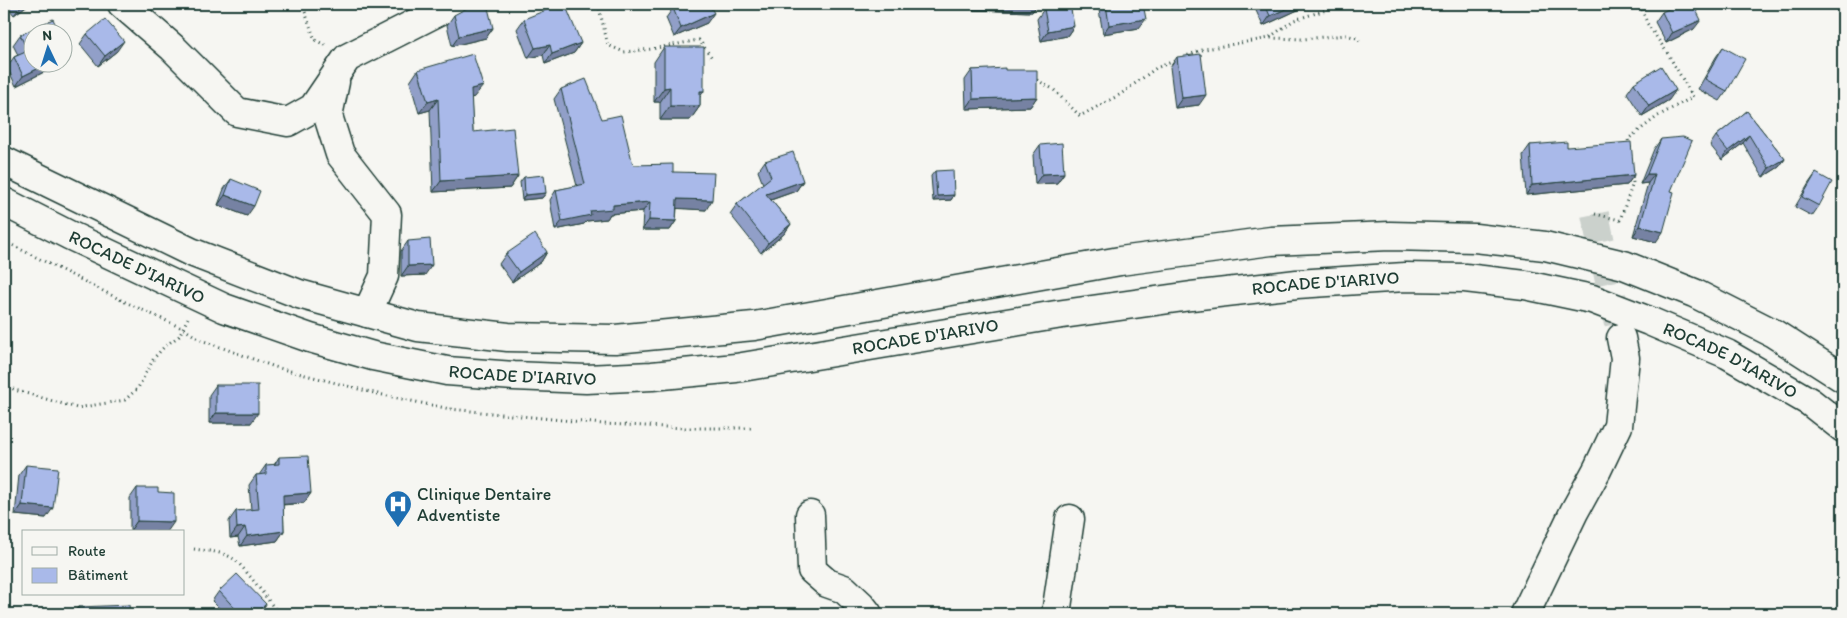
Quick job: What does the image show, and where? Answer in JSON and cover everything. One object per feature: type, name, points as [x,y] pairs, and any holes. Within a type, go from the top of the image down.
[{"type":"main road","points":[[122,4],[173,48],[237,112],[288,122],[313,108],[342,65],[453,4]]},
{"type":"main road","points":[[342,65],[328,116],[340,154],[387,214],[384,276],[367,313]]},
{"type":"main road","name":"ROCADE D'IARIVO","points":[[4,161],[191,252],[299,294],[418,327],[508,337],[615,339],[754,326],[1120,261],[1271,241],[1390,236],[1475,238],[1545,246],[1624,265],[1694,293],[1774,333],[1843,378]]},
{"type":"main road","name":"ROCADE D'IARIVO","points":[[4,202],[69,235],[224,308],[310,338],[364,353],[447,371],[586,379],[652,376],[717,370],[1056,315],[1191,296],[1297,284],[1406,278],[1465,278],[1525,284],[1592,299],[1649,321],[1727,354],[1810,402],[1843,428]]},
{"type":"main road","points":[[1525,614],[1618,426],[1625,358],[1621,338]]},
{"type":"main road","points":[[810,515],[812,570],[827,583],[844,589],[868,614]]},
{"type":"main road","points":[[1056,614],[1070,519]]},
{"type":"path","points":[[300,4],[303,6],[315,40],[342,65]]},
{"type":"path","points":[[598,4],[608,45],[624,52],[699,40],[713,59]]},
{"type":"path","points":[[1270,38],[1294,20],[1345,4]]},
{"type":"path","points":[[1630,154],[1628,139],[1658,116],[1693,97],[1647,23],[1640,4]]},
{"type":"path","points":[[1037,80],[1053,89],[1080,116],[1121,94],[1156,68],[1205,49],[1270,38],[1303,39],[1346,35],[1356,38],[1362,44]]},
{"type":"path","points":[[1595,214],[1620,220],[1634,184],[1632,170]]},
{"type":"path","points":[[4,384],[15,390],[77,408],[126,400],[138,388],[154,358],[165,346],[179,336],[192,309]]},
{"type":"path","points":[[194,549],[220,553],[232,558],[241,566],[279,614]]},
{"type":"building","points":[[471,4],[487,4],[493,28],[459,36],[454,15]]},
{"type":"building","points":[[565,4],[581,43],[552,54],[550,45],[535,48],[524,19]]},
{"type":"building","points":[[683,4],[709,4],[714,13],[681,28],[673,8]]},
{"type":"building","points":[[1070,4],[1074,26],[1048,31],[1044,9]]},
{"type":"building","points":[[1106,4],[1143,4],[1146,19],[1109,25]]},
{"type":"building","points":[[1265,4],[1297,4],[1270,16]]},
{"type":"building","points":[[1678,4],[1693,4],[1701,20],[1672,33],[1662,12]]},
{"type":"building","points":[[105,19],[124,41],[105,56],[87,34]]},
{"type":"building","points":[[664,47],[704,47],[704,91],[700,91],[700,106],[670,106],[670,87],[664,88]]},
{"type":"building","points":[[1723,47],[1745,59],[1727,91],[1705,79]]},
{"type":"building","points":[[22,54],[22,72],[31,72],[23,76],[14,57]]},
{"type":"building","points":[[473,54],[483,86],[471,89],[473,132],[513,128],[518,176],[441,181],[438,99],[428,102],[418,70]]},
{"type":"building","points":[[1201,54],[1206,95],[1182,98],[1177,57]]},
{"type":"building","points":[[1661,66],[1676,90],[1649,106],[1634,83]]},
{"type":"building","points":[[1005,68],[1005,70],[1037,70],[1037,97],[973,99],[972,70]]},
{"type":"building","points":[[586,79],[602,119],[621,115],[633,165],[673,164],[673,172],[714,173],[712,200],[677,199],[676,221],[649,220],[650,202],[613,205],[613,209],[590,211],[591,215],[562,221],[556,190],[585,184],[561,89]]},
{"type":"building","points":[[1747,111],[1785,159],[1769,168],[1749,135],[1728,151],[1716,136]]},
{"type":"building","points":[[1683,137],[1692,141],[1671,191],[1674,192],[1663,232],[1640,226],[1655,174],[1647,174],[1661,139]]},
{"type":"building","points":[[1567,142],[1567,147],[1631,142],[1634,175],[1532,185],[1530,145]]},
{"type":"building","points":[[1062,143],[1064,173],[1042,174],[1040,145]]},
{"type":"building","points":[[793,152],[803,181],[766,194],[791,224],[768,243],[737,204],[771,177],[765,161]]},
{"type":"building","points":[[953,170],[954,195],[937,196],[935,171]]},
{"type":"building","points":[[1816,173],[1832,182],[1819,206],[1802,197]]},
{"type":"building","points":[[544,175],[546,193],[525,195],[524,177]]},
{"type":"building","points":[[231,179],[260,191],[254,206],[225,195]]},
{"type":"building","points":[[535,234],[547,252],[519,272],[506,254]]},
{"type":"building","points":[[430,239],[432,265],[408,266],[408,241]]},
{"type":"building","points":[[216,385],[258,385],[258,413],[216,413]]},
{"type":"building","points":[[308,456],[311,493],[283,495],[284,531],[247,536],[245,527],[237,528],[236,511],[259,509],[256,475],[266,474],[266,465],[279,464],[279,457]]},
{"type":"building","points":[[26,465],[58,468],[53,508],[22,505]]},
{"type":"building","points":[[137,488],[158,488],[158,492],[174,493],[174,522],[137,521]]},
{"type":"building","points":[[237,574],[266,604],[255,614],[250,614],[245,609],[240,614],[219,591]]},
{"type":"building","points":[[129,605],[130,614],[78,614],[78,607]]},
{"type":"tunnel","points":[[1595,214],[1619,329]]},
{"type":"place","name":"Clinique Dentaire Adventiste","points":[[398,528]]}]
